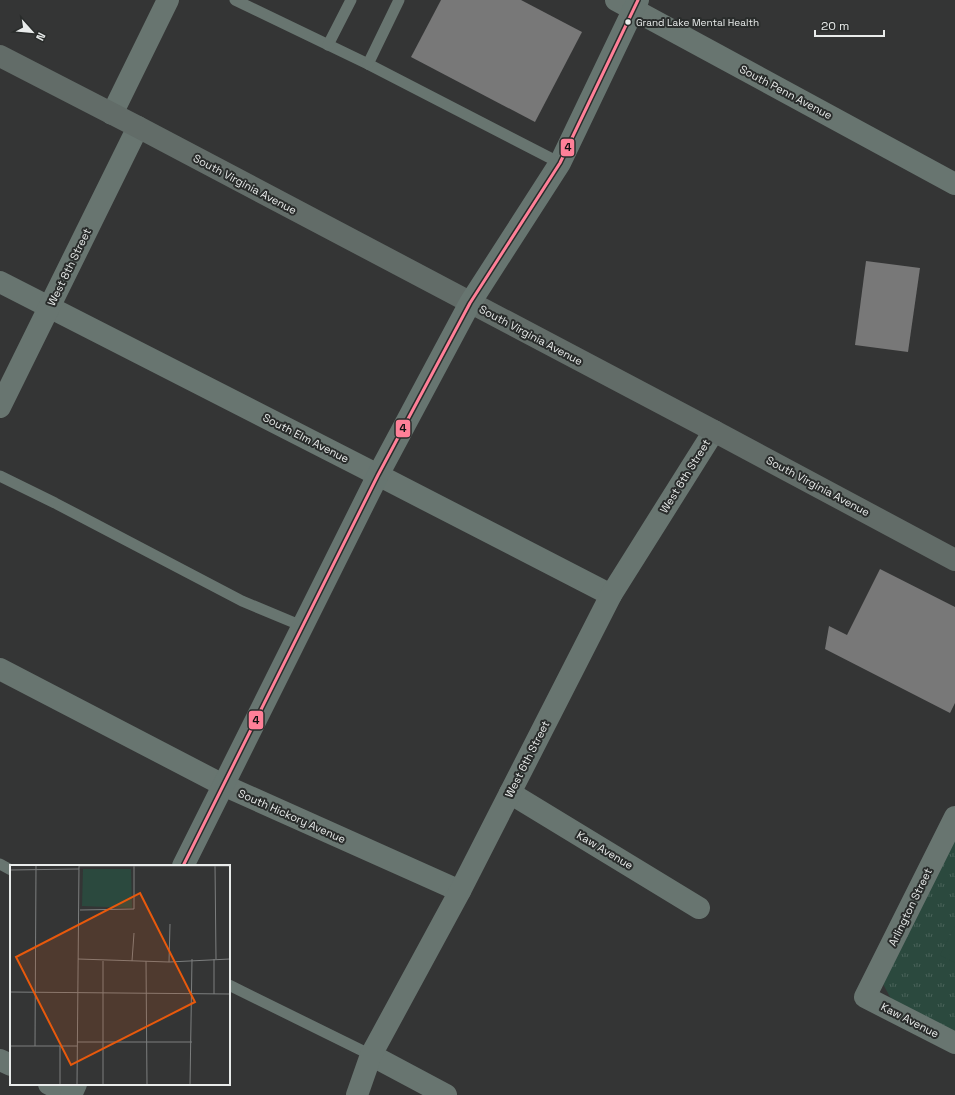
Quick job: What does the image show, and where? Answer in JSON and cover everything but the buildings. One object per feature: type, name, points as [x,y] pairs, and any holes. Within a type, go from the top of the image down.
[{"type":"main road","points":[[183,865],[378,475],[470,303],[560,163],[629,3]]},
{"type":"main road","points":[[71,1095],[76,1085]]},
{"type":"street","points":[[112,114],[168,0]]},
{"type":"street","name":"South Penn Avenue","points":[[629,3],[955,184]]},
{"type":"street","name":"South Virginia Avenue","points":[[0,56],[714,430],[955,560]]},
{"type":"street","name":"West 8th Street","points":[[0,406],[138,127]]},
{"type":"street","name":"South Elm Avenue","points":[[0,282],[611,595]]},
{"type":"street","name":"West 6th Street","points":[[356,1095],[371,1055],[460,891],[611,595],[714,430]]},
{"type":"street","name":"South Hickory Avenue","points":[[0,670],[223,785],[460,891]]},
{"type":"street","name":"Kaw Avenue","points":[[510,793],[699,908]]},
{"type":"street","name":"Arlington Street","points":[[866,997],[955,817]]},
{"type":"street","name":"Kaw Avenue","points":[[866,997],[955,1044]]},
{"type":"street","points":[[371,1055],[446,1095]]},
{"type":"street","points":[[0,1060],[10,1065]]},
{"type":"street","points":[[51,1085],[71,1095]]},
{"type":"lane","points":[[235,0],[368,64],[560,163]]},
{"type":"lane","points":[[328,45],[351,0]]},
{"type":"lane","points":[[368,64],[399,0]]},
{"type":"lane","points":[[0,476],[55,503],[242,601],[302,626]]},
{"type":"lane","points":[[0,864],[10,869]]},
{"type":"lane","points":[[230,985],[371,1055]]},
{"type":"green space","points":[[955,839],[955,1035],[899,1006],[890,997],[883,984]]},
{"type":"green space","points":[[955,926],[955,963],[940,955]]},
{"type":"transit line","name":"4","points":[[183,865],[378,475],[470,303],[560,163],[638,0]]},
{"type":"place","name":"Grand Lake Mental Health","points":[[628,22]]}]
